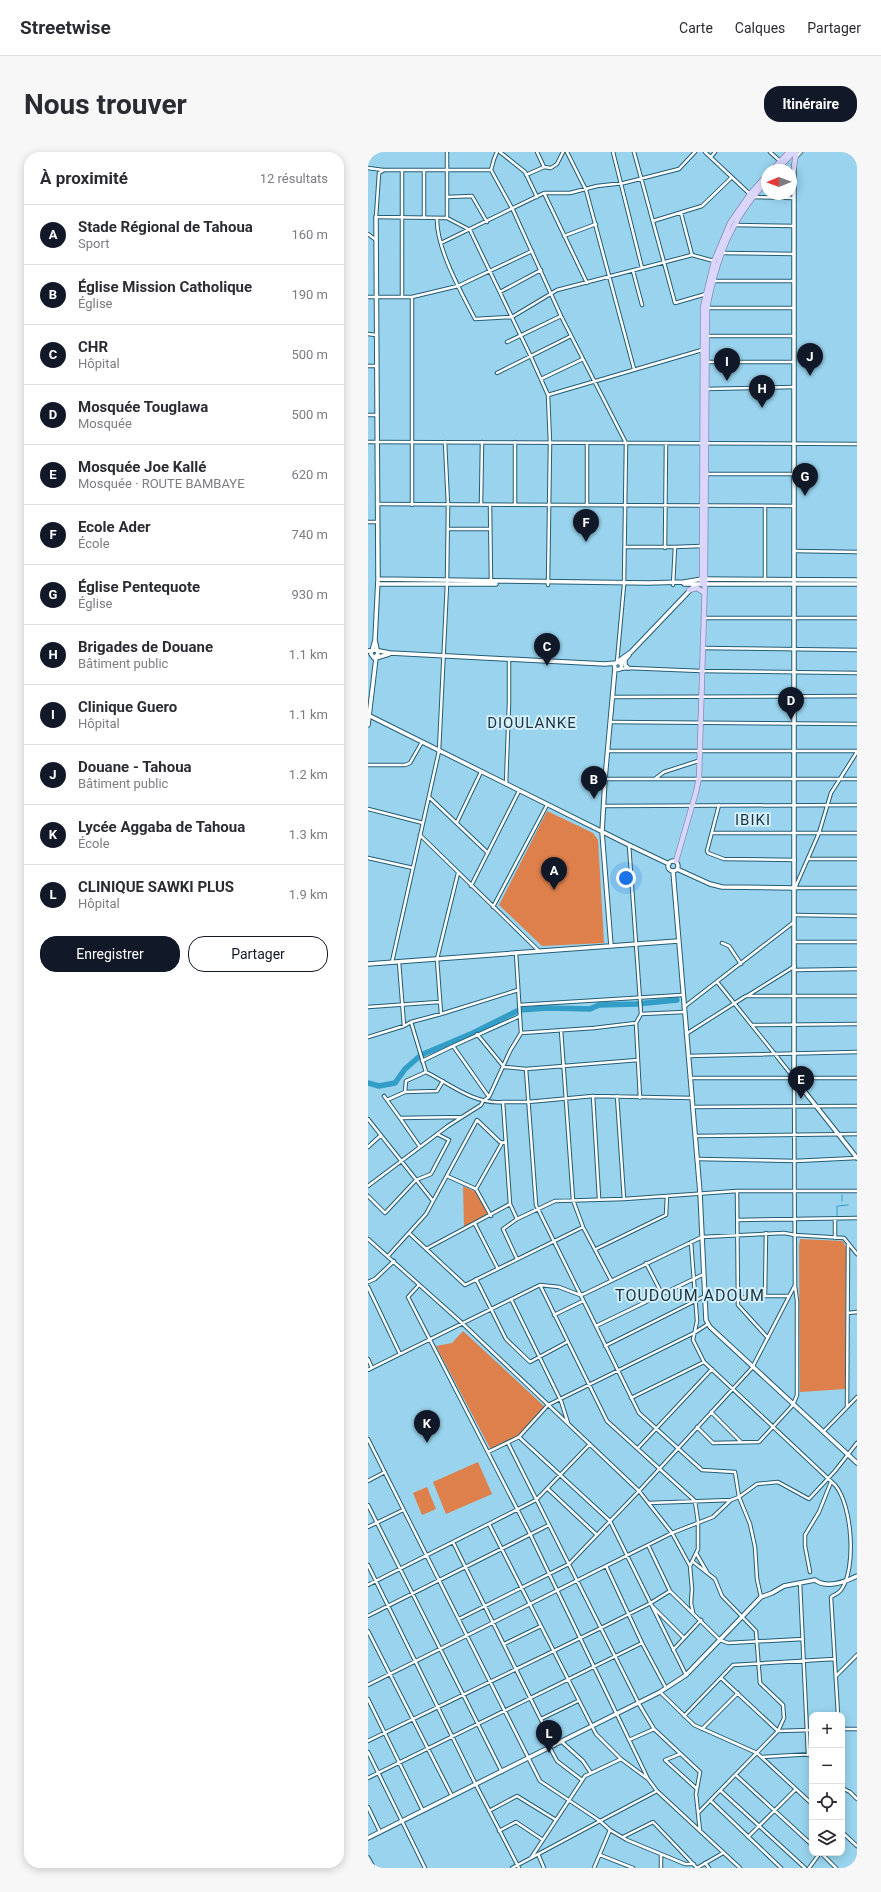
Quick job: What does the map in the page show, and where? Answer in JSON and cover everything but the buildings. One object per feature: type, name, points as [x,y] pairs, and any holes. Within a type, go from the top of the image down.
[{"type":"main road","points":[[781,163],[793,152],[794,164]]},
{"type":"main road","points":[[704,388],[706,362],[703,310],[714,261],[730,223],[761,182]]},
{"type":"main road","points":[[703,582],[701,546],[706,474],[702,350],[707,308],[712,281],[721,253],[734,225],[751,195],[761,186]]},
{"type":"main road","points":[[676,861],[693,805],[699,778],[698,761],[703,618],[705,443]]},
{"type":"main road","points":[[689,590],[697,588],[703,594]]},
{"type":"street","points":[[497,152],[492,170],[513,210],[552,293],[561,316],[626,443],[624,584],[618,665],[615,676],[605,779],[602,832],[611,946]]},
{"type":"street","points":[[500,152],[526,174],[537,197]]},
{"type":"street","points":[[537,152],[544,167]]},
{"type":"street","points":[[526,174],[544,167],[554,166],[563,152]]},
{"type":"street","points":[[567,152],[586,190],[634,369]]},
{"type":"street","points":[[613,152],[642,268]]},
{"type":"street","points":[[634,152],[675,303],[706,294]]},
{"type":"street","points":[[441,243],[513,210],[544,193],[570,193],[597,186],[621,184],[679,169],[694,152]]},
{"type":"street","points":[[704,152],[751,195],[761,196]]},
{"type":"street","points":[[710,157],[715,152]]},
{"type":"street","points":[[770,152],[781,163]]},
{"type":"street","points":[[793,152],[794,164]]},
{"type":"street","points":[[795,159],[801,152]]},
{"type":"street","points":[[447,218],[448,153]]},
{"type":"street","points":[[368,168],[384,170],[492,170]]},
{"type":"street","points":[[368,725],[374,667],[372,651],[375,640],[378,584],[376,442],[376,217],[379,174],[384,170]]},
{"type":"street","points":[[402,170],[402,297]]},
{"type":"street","points":[[424,170],[424,218]]},
{"type":"street","points":[[653,221],[702,206],[731,178]]},
{"type":"street","points":[[544,193],[587,283]]},
{"type":"street","points":[[447,197],[472,196],[487,222]]},
{"type":"street","points":[[698,1427],[713,1443],[759,1442],[793,1405],[796,1395],[797,1301],[795,1285],[794,1078],[796,915],[794,200]]},
{"type":"street","points":[[681,212],[692,255]]},
{"type":"street","points":[[376,217],[447,218],[470,230],[512,316],[548,395],[550,442],[548,584]]},
{"type":"street","points":[[436,218],[436,229],[441,243],[458,286],[475,319],[512,316],[552,293],[692,255],[714,261]]},
{"type":"street","points":[[564,236],[596,224]]},
{"type":"street","points":[[734,225],[794,226]]},
{"type":"street","points":[[368,234],[376,240]]},
{"type":"street","points":[[368,298],[412,297],[458,286],[532,251]]},
{"type":"street","points":[[721,253],[794,254]]},
{"type":"street","points":[[500,292],[541,270]]},
{"type":"street","points":[[633,271],[642,305]]},
{"type":"street","points":[[712,281],[795,281]]},
{"type":"street","points":[[412,297],[412,505]]},
{"type":"street","points":[[707,308],[795,308]]},
{"type":"street","points":[[507,342],[561,316]]},
{"type":"street","points":[[368,334],[376,335]]},
{"type":"street","points":[[497,372],[531,357],[571,336]]},
{"type":"street","points":[[704,336],[795,336]]},
{"type":"street","points":[[548,395],[702,350]]},
{"type":"street","points":[[541,378],[583,359]]},
{"type":"street","points":[[706,362],[795,362]]},
{"type":"street","points":[[368,366],[376,366]]},
{"type":"street","points":[[704,388],[795,387]]},
{"type":"street","points":[[368,415],[376,415]]},
{"type":"street","points":[[368,442],[705,443],[795,445],[857,444]]},
{"type":"street","points":[[392,962],[439,751],[447,583],[448,505],[445,442]]},
{"type":"street","points":[[481,505],[482,442]]},
{"type":"street","points":[[515,442],[515,505]]},
{"type":"street","points":[[587,443],[587,505]]},
{"type":"street","points":[[665,548],[666,443]]},
{"type":"street","points":[[706,474],[795,474]]},
{"type":"street","points":[[377,504],[795,506]]},
{"type":"street","points":[[490,505],[491,583]]},
{"type":"street","points":[[765,506],[765,580]]},
{"type":"street","points":[[368,522],[377,522]]},
{"type":"street","points":[[448,529],[490,529]]},
{"type":"street","points":[[625,547],[665,548],[701,546]]},
{"type":"street","points":[[673,584],[675,547]]},
{"type":"street","points":[[795,551],[857,552]]},
{"type":"street","points":[[378,579],[447,583]]},
{"type":"street","points":[[673,584],[765,580],[795,582],[857,580]]},
{"type":"street","points":[[378,584],[696,584],[703,582],[857,584]]},
{"type":"street","points":[[618,665],[696,584]]},
{"type":"street","points":[[703,618],[857,618]]},
{"type":"street","points":[[701,648],[857,650]]},
{"type":"street","points":[[372,651],[625,665],[628,668]]},
{"type":"street","points":[[372,651],[378,655],[372,656]]},
{"type":"street","points":[[618,665],[631,652]]},
{"type":"street","points":[[372,656],[390,653]]},
{"type":"street","points":[[506,784],[509,659]]},
{"type":"street","points":[[618,665],[628,668],[701,671],[795,674],[857,673]]},
{"type":"street","points":[[613,697],[700,695],[795,697],[857,696]]},
{"type":"street","points":[[369,716],[669,864],[669,868],[673,871],[682,995],[700,1193],[706,1320],[708,1324],[752,1368],[857,1463]]},
{"type":"street","points":[[611,722],[857,724]]},
{"type":"street","points":[[368,765],[405,765],[410,763],[422,742]]},
{"type":"street","points":[[608,751],[699,750],[857,752]]},
{"type":"street","points":[[795,888],[819,833],[831,793],[857,752]]},
{"type":"street","points":[[656,779],[664,772],[698,761]]},
{"type":"street","points":[[457,822],[481,772]]},
{"type":"street","points":[[605,779],[699,778],[857,780]]},
{"type":"street","points":[[471,886],[519,791]]},
{"type":"street","points":[[429,797],[488,853]]},
{"type":"street","points":[[493,907],[547,804]]},
{"type":"street","points":[[719,805],[707,851],[724,860],[795,860]]},
{"type":"street","points":[[604,806],[857,805]]},
{"type":"street","points":[[368,809],[423,823]]},
{"type":"street","points":[[712,833],[857,833]]},
{"type":"street","points":[[420,836],[540,951]]},
{"type":"street","points":[[629,845],[641,1014],[636,1023],[640,1098]]},
{"type":"street","points":[[368,858],[413,868]]},
{"type":"street","points":[[808,859],[857,859]]},
{"type":"street","points":[[669,864],[676,861],[678,864],[677,869]]},
{"type":"street","points":[[677,869],[710,884],[722,887],[857,888]]},
{"type":"street","points":[[673,871],[677,869]]},
{"type":"street","points":[[441,1014],[437,959],[458,873]]},
{"type":"street","points":[[796,915],[857,916]]},
{"type":"street","points":[[684,1007],[718,983],[795,922]]},
{"type":"street","points":[[368,964],[678,941]]},
{"type":"street","points":[[795,942],[857,942]]},
{"type":"street","points":[[722,944],[729,946],[741,964]]},
{"type":"street","points":[[368,1186],[437,1134],[481,1105],[483,1101],[489,1097],[504,1068],[510,1051],[521,1033],[516,953]]},
{"type":"street","points":[[399,962],[404,1026]]},
{"type":"street","points":[[686,1034],[734,1003],[795,968],[857,969]]},
{"type":"street","points":[[718,983],[857,1158]]},
{"type":"street","points":[[368,1037],[404,1026],[411,1022],[518,990]]},
{"type":"street","points":[[519,1005],[682,995]]},
{"type":"street","points":[[746,996],[857,996]]},
{"type":"street","points":[[368,1007],[439,1002]]},
{"type":"street","points":[[641,1014],[684,1012]]},
{"type":"street","points":[[422,1061],[477,1034],[520,1016]]},
{"type":"street","points":[[411,1022],[426,1072],[483,1101],[494,1103],[528,1102],[592,1096],[692,1098]]},
{"type":"street","points":[[521,1033],[636,1023]]},
{"type":"street","points":[[751,1025],[857,1024]]},
{"type":"street","points":[[561,1030],[573,1200],[583,1227],[596,1249],[611,1280]]},
{"type":"street","points":[[477,1034],[504,1068],[526,1069],[638,1060]]},
{"type":"street","points":[[453,1046],[489,1097]]},
{"type":"street","points":[[688,1056],[857,1052]]},
{"type":"street","points":[[526,1069],[536,1206],[539,1208],[639,1413],[702,1470],[735,1472],[739,1497],[750,1524],[755,1547],[754,1562],[756,1579],[761,1597]]},
{"type":"street","points":[[404,1092],[406,1081],[426,1072]]},
{"type":"street","points":[[690,1078],[857,1078]]},
{"type":"street","points":[[387,1100],[404,1092],[437,1091],[443,1081]]},
{"type":"street","points":[[384,1096],[420,1147]]},
{"type":"street","points":[[592,1096],[599,1198]]},
{"type":"street","points":[[617,1096],[624,1199]]},
{"type":"street","points":[[503,1102],[510,1204],[517,1219]]},
{"type":"street","points":[[692,1107],[857,1106]]},
{"type":"street","points":[[400,1118],[462,1117]]},
{"type":"street","points":[[368,1118],[433,1201]]},
{"type":"street","points":[[388,1256],[426,1214],[447,1176],[475,1119],[502,1143],[506,1143]]},
{"type":"street","points":[[368,1196],[385,1213],[416,1180],[431,1174],[449,1140],[437,1134]]},
{"type":"street","points":[[695,1136],[857,1134]]},
{"type":"street","points":[[368,1147],[381,1135]]},
{"type":"street","points":[[476,1189],[502,1143]]},
{"type":"street","points":[[697,1159],[795,1161],[857,1158]]},
{"type":"street","points":[[447,1176],[476,1189],[491,1216]]},
{"type":"street","points":[[737,1191],[738,1305],[768,1338]]},
{"type":"street","points":[[517,1259],[503,1229],[517,1219],[555,1201],[599,1198],[624,1199],[737,1191],[857,1191]]},
{"type":"street","points":[[596,1249],[666,1215],[668,1196]]},
{"type":"street","points":[[426,1249],[491,1216],[510,1204]]},
{"type":"street","points":[[738,1220],[857,1218]]},
{"type":"street","points":[[835,1219],[835,1238]]},
{"type":"street","points":[[476,1224],[498,1269]]},
{"type":"street","points":[[409,1233],[464,1285],[583,1227]]},
{"type":"street","points":[[765,1296],[766,1233]]},
{"type":"street","points":[[368,1370],[540,1285],[559,1287],[580,1294],[702,1237],[737,1234],[784,1233],[795,1236],[844,1238],[857,1254]]},
{"type":"street","points":[[368,1239],[462,1323],[639,1491],[672,1533],[690,1566],[692,1589],[691,1603],[693,1612]]},
{"type":"street","points":[[691,1242],[697,1321],[693,1340],[704,1362],[840,1490],[851,1534],[852,1558],[841,1590],[830,1597],[838,1712]]},
{"type":"street","points":[[847,1407],[848,1243]]},
{"type":"street","points":[[368,1282],[375,1279],[394,1261]]},
{"type":"street","points":[[646,1263],[662,1294]]},
{"type":"street","points":[[596,1326],[704,1273]]},
{"type":"street","points":[[476,1279],[506,1339],[530,1362],[567,1342]]},
{"type":"street","points":[[419,1285],[408,1297],[530,1534],[648,1779],[657,1791],[740,1868]]},
{"type":"street","points":[[540,1285],[607,1421],[695,1501],[698,1522],[698,1549],[690,1566]]},
{"type":"street","points":[[459,1619],[569,1564],[639,1491],[752,1368],[795,1285]]},
{"type":"street","points":[[368,1287],[400,1354]]},
{"type":"street","points":[[605,1346],[705,1296]]},
{"type":"street","points":[[738,1298],[788,1296]]},
{"type":"street","points":[[512,1299],[560,1399],[569,1424]]},
{"type":"street","points":[[554,1315],[584,1301]]},
{"type":"street","points":[[848,1312],[857,1312]]},
{"type":"street","points":[[488,1452],[519,1437],[548,1404],[694,1333],[708,1324]]},
{"type":"street","points":[[368,1359],[372,1368]]},
{"type":"street","points":[[631,1398],[704,1362]]},
{"type":"street","points":[[638,1448],[712,1369]]},
{"type":"street","points":[[822,1432],[857,1397]]},
{"type":"street","points":[[711,1412],[742,1442]]},
{"type":"street","points":[[519,1437],[610,1522],[649,1604],[686,1675]]},
{"type":"street","points":[[368,1439],[540,1781],[623,1838],[685,1864],[694,1864]]},
{"type":"street","points":[[508,1443],[639,1704],[654,1729],[700,1772],[697,1789],[700,1831]]},
{"type":"street","points":[[649,1503],[731,1500],[739,1497],[758,1484],[778,1482],[809,1499],[849,1455],[857,1443]]},
{"type":"street","points":[[368,1585],[536,1500],[590,1444]]},
{"type":"street","points":[[368,1481],[385,1472]]},
{"type":"street","points":[[810,1572],[805,1546],[805,1535],[819,1512],[831,1482]]},
{"type":"street","points":[[548,1489],[597,1535]]},
{"type":"street","points":[[368,1685],[672,1533],[713,1517],[731,1500]]},
{"type":"street","points":[[368,1505],[502,1772]]},
{"type":"street","points":[[368,1527],[404,1510]]},
{"type":"street","points":[[489,1524],[522,1587],[591,1728],[621,1759],[648,1779]]},
{"type":"street","points":[[368,1616],[388,1605],[413,1595],[465,1566],[549,1525]]},
{"type":"street","points":[[453,1542],[541,1719],[557,1761],[582,1780]]},
{"type":"street","points":[[648,1545],[670,1590],[720,1640],[728,1643],[803,1639]]},
{"type":"street","points":[[696,1553],[708,1574]]},
{"type":"street","points":[[692,1561],[715,1579],[722,1596],[756,1631],[760,1683],[783,1705],[784,1718],[778,1731],[737,1776],[698,1813]]},
{"type":"street","points":[[368,1565],[518,1867]]},
{"type":"street","points":[[606,1566],[642,1643],[666,1688]]},
{"type":"street","points":[[368,1838],[639,1704],[660,1692],[686,1675],[761,1597],[784,1586],[800,1582],[814,1580],[819,1584],[844,1583],[857,1576]]},
{"type":"street","points":[[800,1582],[809,1748]]},
{"type":"street","points":[[368,1741],[649,1604],[670,1590]]},
{"type":"street","points":[[649,1604],[684,1638]]},
{"type":"street","points":[[673,1650],[701,1620]]},
{"type":"street","points":[[504,1644],[541,1626]]},
{"type":"street","points":[[368,1631],[452,1797]]},
{"type":"street","points":[[368,1778],[642,1643]]},
{"type":"street","points":[[836,1677],[857,1655]]},
{"type":"street","points":[[684,1716],[733,1665],[834,1659]]},
{"type":"street","points":[[721,1678],[778,1731],[807,1730]]},
{"type":"street","points":[[660,1692],[694,1725],[757,1753],[809,1801]]},
{"type":"street","points":[[702,1729],[738,1693]]},
{"type":"street","points":[[368,1699],[423,1811]]},
{"type":"street","points":[[541,1719],[578,1701]]},
{"type":"street","points":[[629,1740],[654,1729]]},
{"type":"street","points":[[845,1729],[857,1729]]},
{"type":"street","points":[[562,1742],[583,1761],[591,1773]]},
{"type":"street","points":[[368,1752],[425,1868]]},
{"type":"street","points":[[680,1754],[665,1760],[697,1789]]},
{"type":"street","points":[[761,1757],[809,1755]]},
{"type":"street","points":[[531,1858],[585,1776],[621,1759]]},
{"type":"street","points":[[737,1776],[809,1842]]},
{"type":"street","points":[[748,1837],[796,1789]]},
{"type":"street","points":[[722,1790],[805,1868]]},
{"type":"street","points":[[845,1790],[857,1799]]},
{"type":"street","points":[[512,1868],[518,1867],[538,1854],[657,1791]]},
{"type":"street","points":[[489,1811],[517,1796],[556,1820]]},
{"type":"street","points":[[711,1801],[781,1868]]},
{"type":"street","points":[[368,1807],[380,1832]]},
{"type":"street","points":[[499,1831],[516,1822],[543,1840]]},
{"type":"street","points":[[623,1838],[653,1822],[697,1868],[723,1853]]},
{"type":"street","points":[[594,1868],[610,1830]]},
{"type":"street","points":[[845,1835],[857,1846]]},
{"type":"street","points":[[538,1854],[544,1868]]},
{"type":"street","points":[[661,1854],[661,1868]]},
{"type":"street","points":[[600,1855],[633,1868]]},
{"type":"street","points":[[809,1868],[818,1856]]},
{"type":"street","points":[[823,1856],[836,1868]]},
{"type":"street","points":[[368,1857],[374,1868]]},
{"type":"street","points":[[705,1863],[709,1868]]},
{"type":"shaded area","points":[[547,811],[593,833],[598,840],[604,943],[542,946],[499,905]]},
{"type":"shaded area","points":[[463,1186],[476,1192],[488,1214],[464,1227]]},
{"type":"shaded area","points":[[800,1239],[843,1241],[846,1248],[845,1389],[800,1392]]},
{"type":"shaded area","points":[[463,1331],[546,1408],[520,1436],[491,1450],[436,1346],[452,1343]]},
{"type":"shaded area","points":[[478,1462],[492,1494],[446,1514],[433,1482]]},
{"type":"shaded area","points":[[427,1487],[436,1509],[422,1515],[413,1493]]},
{"type":"waterway","points":[[368,1083],[379,1086],[395,1083],[405,1069],[421,1055],[473,1033],[519,1010],[548,1008],[590,1009],[599,1005],[636,1004],[677,1000]]},
{"type":"waterway","points":[[842,1195],[842,1201]]},
{"type":"waterway","points":[[837,1216],[837,1206],[848,1205]]},
{"type":"place","name":"Douane - Tahoua","points":[[810,376]]},
{"type":"place","name":"Clinique Guero","points":[[727,381]]},
{"type":"place","name":"Brigades de Douane","points":[[762,408]]},
{"type":"place","name":"Église Pentequote","points":[[805,496]]},
{"type":"place","name":"Ecole Ader","points":[[586,542]]},
{"type":"place","name":"CHR","points":[[547,666]]},
{"type":"place","name":"Mosquée Touglawa","points":[[791,720]]},
{"type":"place","name":"Église Mission Catholique","points":[[594,799]]},
{"type":"place","name":"Stade Régional de Tahoua","points":[[554,890]]},
{"type":"place","name":"Mosquée Joe Kallé","points":[[801,1099]]},
{"type":"place","name":"Lycée Aggaba de Tahoua","points":[[427,1443]]},
{"type":"place","name":"CLINIQUE SAWKI PLUS","points":[[549,1753]]},
{"type":"district","name":"DIOULANKE","points":[[532,723]]},
{"type":"district","name":"IBIKI","points":[[753,820]]},
{"type":"district","name":"TOUDOUM ADOUM","points":[[690,1295]]}]
